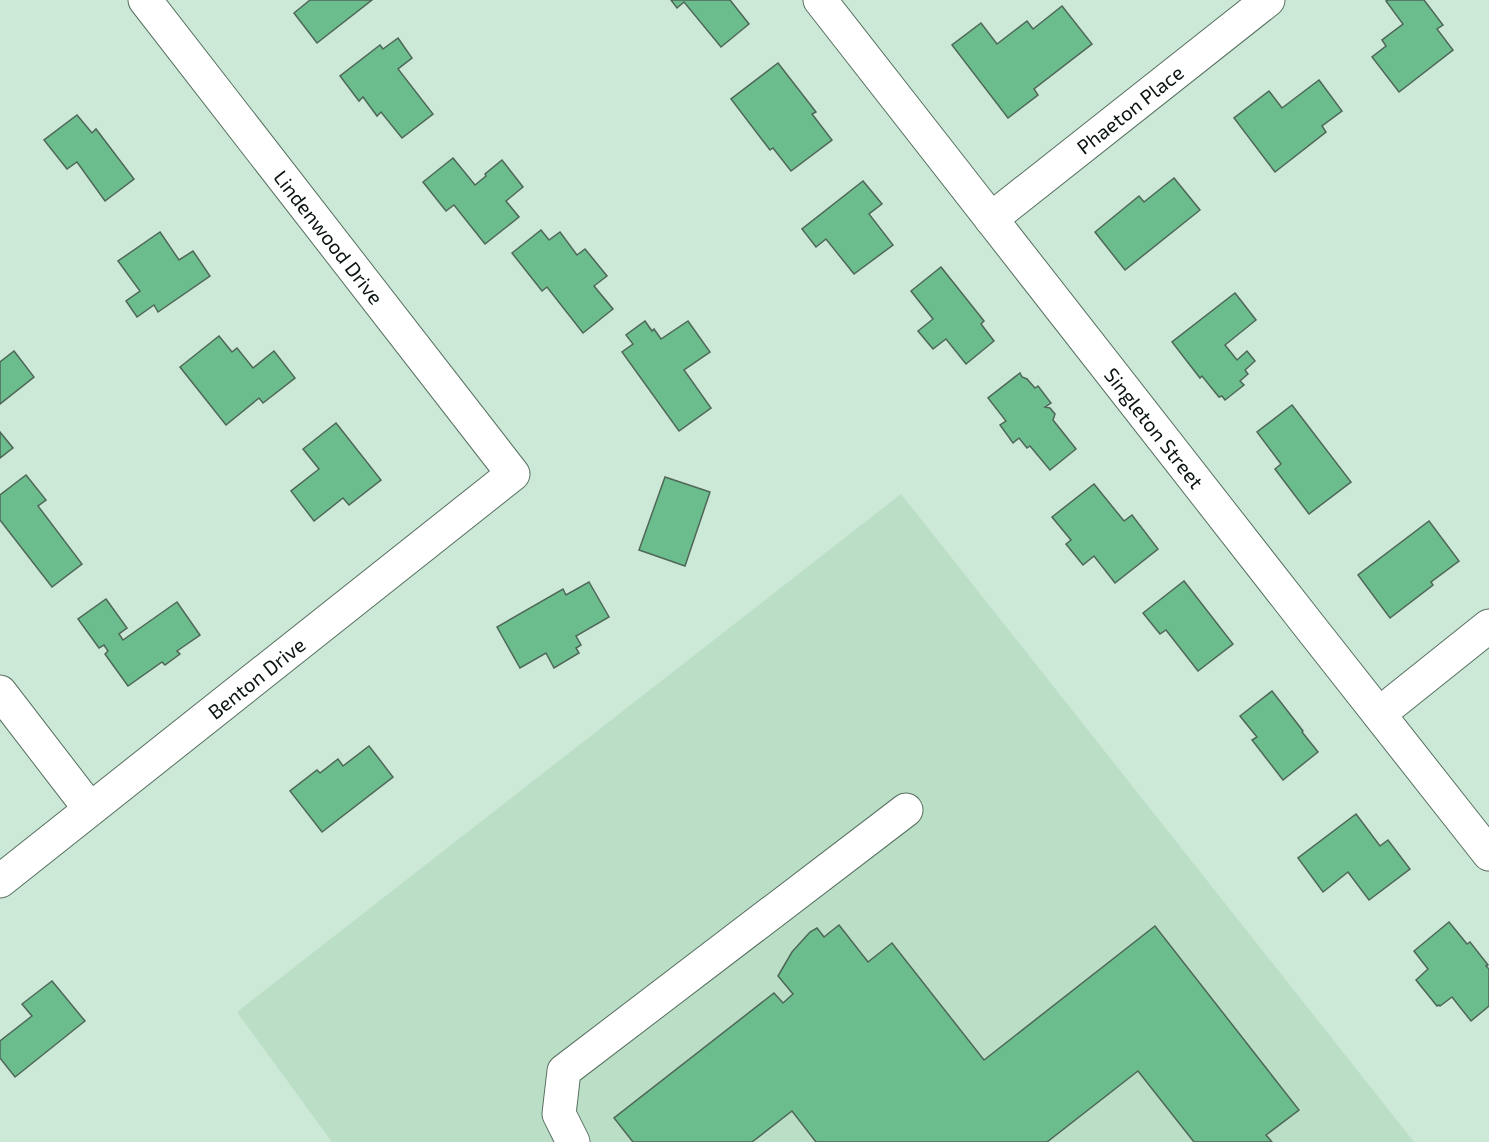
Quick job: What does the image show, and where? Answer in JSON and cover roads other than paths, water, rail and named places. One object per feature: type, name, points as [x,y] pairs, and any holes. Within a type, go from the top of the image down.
[{"type":"street","name":"Lindenwood Drive","points":[[145,0],[513,474]]},
{"type":"street","name":"Singleton Street","points":[[820,0],[1489,854]]},
{"type":"street","name":"Phaeton Place","points":[[991,219],[1268,0]]},
{"type":"street","name":"Benton Drive","points":[[0,881],[513,474]]},
{"type":"street","points":[[1379,714],[1489,626]]},
{"type":"street","points":[[0,692],[90,809]]},
{"type":"street","points":[[573,1142],[559,1114],[564,1071],[906,810]]}]
